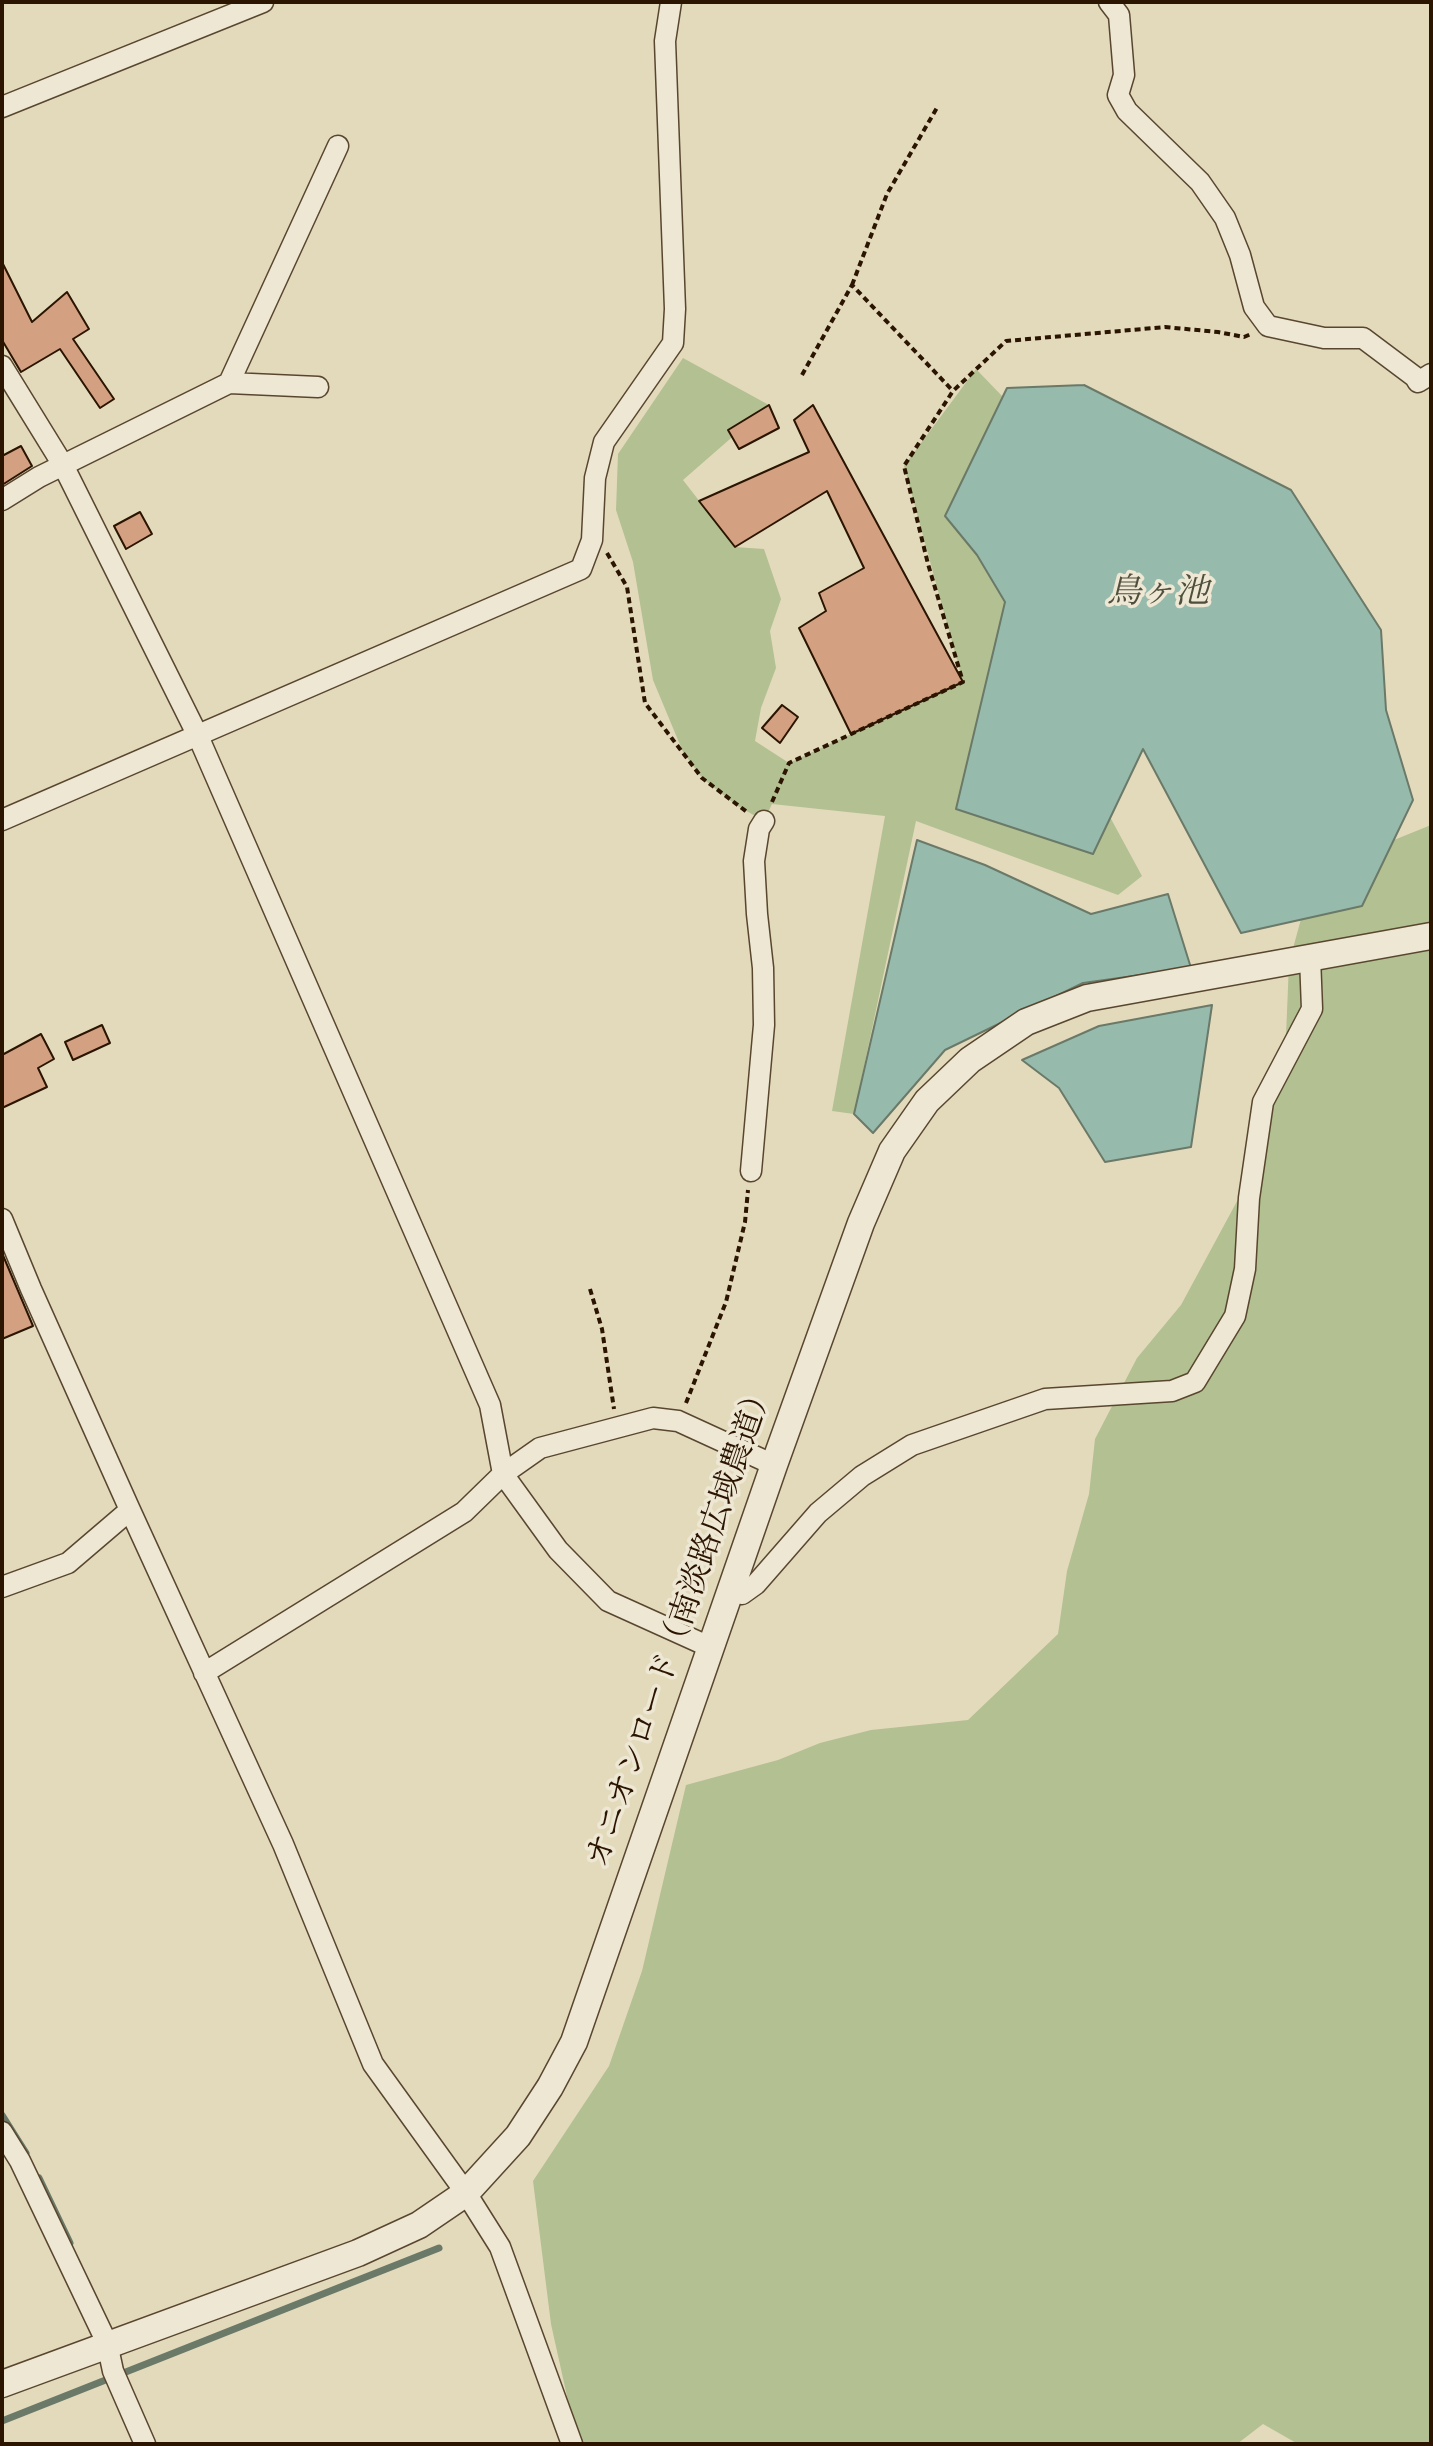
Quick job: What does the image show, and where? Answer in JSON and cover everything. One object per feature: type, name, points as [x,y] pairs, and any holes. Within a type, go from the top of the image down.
[{"type":"street","points":[[2,107],[263,2]]},
{"type":"street","points":[[2,820],[581,569],[592,540],[595,478],[604,442],[673,343],[675,309],[665,41],[671,2]]},
{"type":"street","points":[[1109,2],[1119,15],[1124,75],[1118,95],[1127,111],[1200,182],[1225,218],[1240,255],[1254,307],[1268,326],[1324,338],[1363,338],[1418,382],[1431,374]]},
{"type":"street","points":[[229,383],[338,146]]},
{"type":"street","points":[[2,366],[63,465],[198,736],[490,1405],[503,1474],[558,1550],[608,1601],[712,1648]]},
{"type":"street","points":[[2,500],[63,465],[229,383],[318,387]]},
{"type":"street","points":[[751,1171],[764,1025],[763,968],[754,861],[759,829],[764,821]]},
{"type":"street","name":"オニオンロード（南淡路広域農道）","points":[[2,2384],[358,2253],[419,2225],[466,2193],[518,2136],[550,2087],[574,2042],[861,1223],[892,1151],[927,1101],[970,1060],[1026,1022],[1087,998],[1431,936]]},
{"type":"street","points":[[731,1592],[742,1594],[756,1584],[818,1513],[862,1476],[912,1445],[1045,1399],[1172,1391],[1195,1382],[1235,1316],[1245,1269],[1249,1198],[1263,1102],[1312,1009],[1310,957]]},
{"type":"street","points":[[2,1219],[130,1510],[283,1844],[373,2064],[466,2193],[500,2247],[572,2444]]},
{"type":"street","points":[[204,1673],[464,1512],[503,1474],[540,1448],[653,1418],[678,1421],[774,1465]]},
{"type":"street","points":[[2,1587],[68,1563],[130,1510]]},
{"type":"street","points":[[2,2132],[20,2161],[107,2343],[116,2378],[145,2444]]},
{"type":"path","points":[[802,375],[852,285],[887,194],[938,106]]},
{"type":"path","points":[[852,285],[953,391]]},
{"type":"path","points":[[592,540],[610,555],[627,587],[645,703],[702,778],[736,805],[764,821],[789,763],[963,682],[928,564],[904,466],[953,391],[1006,341],[1165,327],[1244,337],[1268,326]]},
{"type":"path","points":[[678,1421],[726,1302],[745,1222],[751,1171]]},
{"type":"path","points":[[590,1289],[602,1329],[617,1428]]},
{"type":"shaded area","points":[[683,358],[769,405],[683,480],[735,547],[764,549],[781,599],[770,631],[776,668],[761,708],[755,741],[789,763],[963,682],[904,466],[976,369],[1003,397],[945,516],[977,555],[1005,601],[957,809],[1093,854],[1110,817],[1142,876],[1118,895],[916,821],[854,1114],[832,1111],[885,816],[772,804],[764,821],[736,805],[702,778],[683,752],[653,680],[633,562],[616,510],[618,454]]},
{"type":"shaded area","points":[[1431,825],[1431,2444],[1298,2444],[1263,2424],[1237,2444],[580,2444],[551,2324],[533,2181],[609,2066],[642,1971],[686,1785],[871,1730],[968,1720],[1058,1634],[1067,1571],[1089,1494],[1095,1439],[1137,1358],[1181,1305],[1242,1192],[1270,1125],[1286,1036],[1289,963],[1301,919],[1389,842]]},
{"type":"water","name":"鳥ヶ池","points":[[1084,385],[1291,490],[1381,630],[1386,710],[1413,800],[1362,906],[1241,933],[1143,749],[1093,854],[956,809],[1005,602],[977,555],[945,516],[1007,388]]},
{"type":"water","points":[[917,840],[985,865],[1091,914],[1168,894],[1191,968],[1083,983],[945,1050],[873,1133],[854,1114]]},
{"type":"water","points":[[1212,1005],[1191,1147],[1105,1162],[1059,1088],[1022,1060],[1099,1026]]},
{"type":"building","points":[[2,262],[32,322],[67,292],[89,329],[73,339],[114,399],[100,408],[60,349],[21,372],[2,340]]},
{"type":"building","points":[[769,405],[779,428],[739,449],[728,430]]},
{"type":"building","points":[[813,405],[963,682],[851,734],[799,628],[826,611],[819,593],[864,568],[827,491],[735,547],[699,501],[809,452],[794,420]]},
{"type":"building","points":[[21,446],[32,466],[2,485],[2,456]]},
{"type":"building","points":[[140,512],[152,534],[126,549],[114,526]]},
{"type":"building","points":[[782,705],[798,717],[780,743],[762,728]]},
{"type":"building","points":[[102,1025],[110,1043],[73,1060],[65,1042]]},
{"type":"building","points":[[41,1034],[54,1059],[38,1068],[47,1087],[2,1108],[2,1055]]},
{"type":"building","points":[[2,1253],[33,1326],[2,1339]]},
{"type":"waterway","points":[[2,2115],[26,2153]]},
{"type":"waterway","points":[[39,2178],[70,2243]]},
{"type":"waterway","points":[[2,2421],[439,2248]]}]
